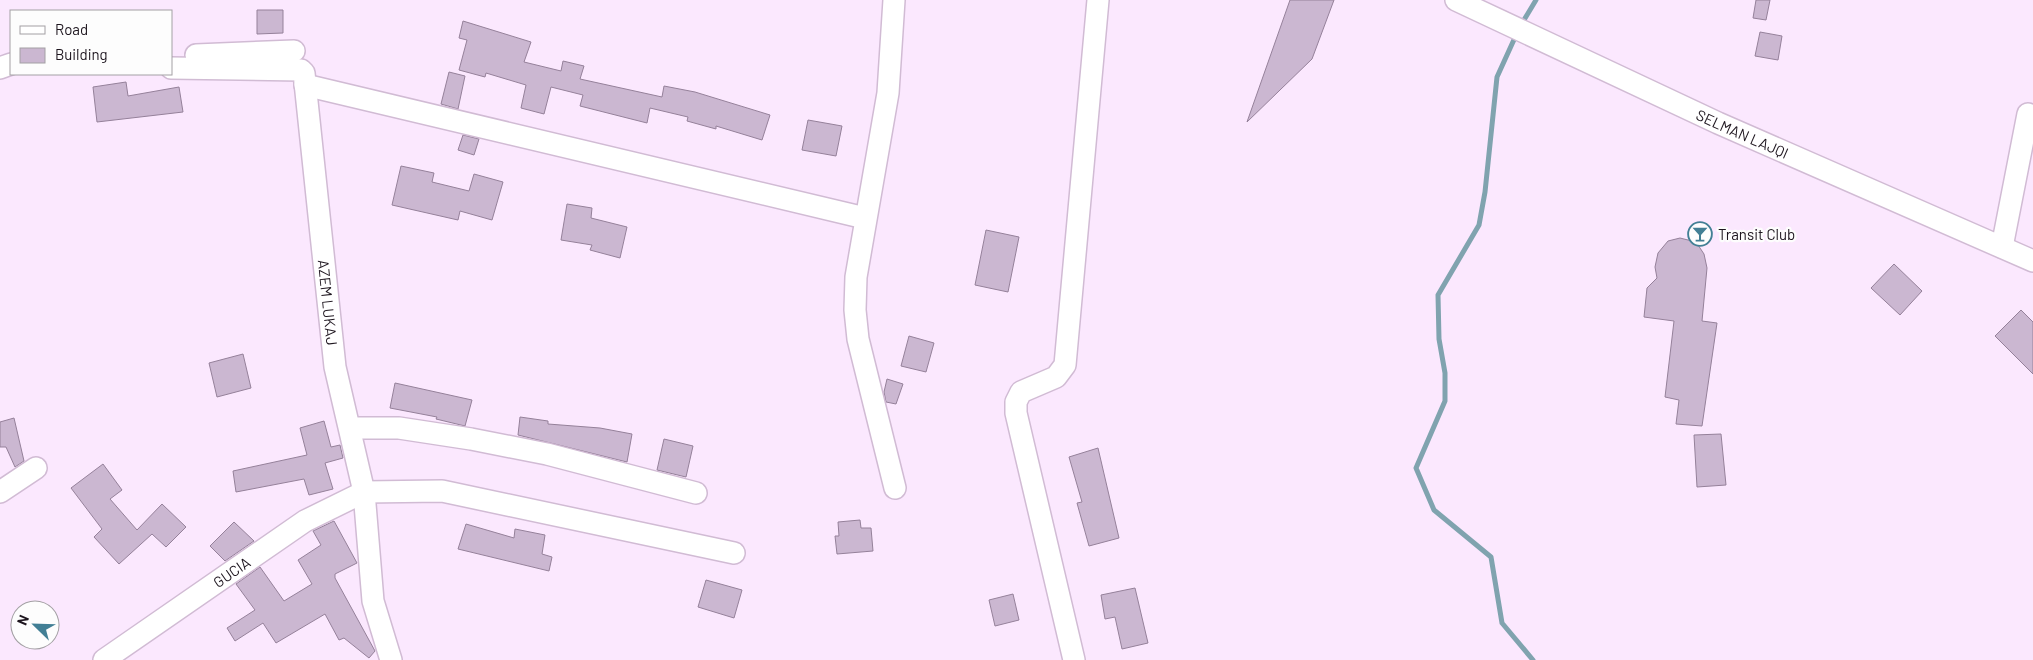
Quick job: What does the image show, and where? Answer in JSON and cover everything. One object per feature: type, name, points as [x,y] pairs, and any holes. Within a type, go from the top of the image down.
[{"type":"street","points":[[894,0],[888,93],[856,277],[857,329],[895,488]]},
{"type":"street","points":[[1074,660],[1016,412],[1016,402],[1021,392],[1056,376],[1064,365],[1098,0]]},
{"type":"street","name":"SELMAN LAJQI","points":[[1456,0],[1718,123],[2033,261]]},
{"type":"street","points":[[172,56],[294,51]]},
{"type":"street","points":[[172,68],[301,70],[304,73],[305,85],[865,218]]},
{"type":"street","name":"AZEM LUKAJ","points":[[305,85],[335,367],[364,492],[373,601],[391,660]]},
{"type":"street","points":[[2002,247],[2028,114]]},
{"type":"street","points":[[350,428],[399,428],[471,439],[547,454],[696,493]]},
{"type":"street","points":[[0,492],[36,468]]},
{"type":"street","points":[[364,492],[442,491],[734,553]]},
{"type":"street","name":"GUCIA","points":[[104,660],[305,522],[364,492]]},
{"type":"building","points":[[1290,0],[1334,0],[1312,59],[1247,122]]},
{"type":"building","points":[[1756,0],[1770,0],[1766,20],[1753,18]]},
{"type":"building","points":[[257,10],[283,10],[283,33],[257,34]]},
{"type":"building","points":[[463,21],[531,42],[524,62],[561,71],[563,61],[584,66],[580,79],[662,97],[664,86],[695,92],[770,115],[762,140],[716,126],[716,129],[687,121],[688,117],[650,108],[647,123],[580,106],[583,95],[551,87],[544,114],[521,108],[526,85],[486,73],[485,77],[459,70],[467,40],[459,38]]},
{"type":"building","points":[[1760,32],[1782,36],[1778,60],[1755,56]]},
{"type":"building","points":[[449,72],[465,76],[458,109],[441,104]]},
{"type":"building","points":[[126,82],[128,96],[179,87],[183,112],[97,122],[93,87]]},
{"type":"building","points":[[808,120],[842,126],[836,156],[802,150]]},
{"type":"building","points":[[463,135],[479,139],[474,155],[458,150]]},
{"type":"building","points":[[401,166],[434,173],[432,182],[469,191],[474,174],[503,182],[492,220],[460,211],[458,220],[392,205]]},
{"type":"building","points":[[567,204],[592,208],[591,218],[627,227],[620,258],[590,250],[592,245],[561,240]]},
{"type":"building","points":[[986,230],[1019,237],[1008,292],[975,285]]},
{"type":"building","points":[[1680,238],[1696,242],[1704,254],[1707,268],[1702,321],[1717,323],[1702,426],[1676,424],[1679,400],[1665,397],[1674,321],[1644,317],[1647,288],[1657,278],[1655,267],[1658,253],[1668,241]]},
{"type":"building","points":[[1894,264],[1922,291],[1900,315],[1871,288]]},
{"type":"building","points":[[2021,310],[2033,322],[2033,374],[1995,336]]},
{"type":"building","points":[[909,336],[934,343],[926,372],[901,366]]},
{"type":"building","points":[[243,354],[251,388],[217,397],[209,363]]},
{"type":"building","points":[[887,379],[903,384],[896,404],[886,402],[884,392]]},
{"type":"building","points":[[395,383],[472,400],[465,426],[436,419],[437,417],[390,408]]},
{"type":"building","points":[[520,417],[548,421],[548,424],[600,428],[632,434],[627,462],[518,435]]},
{"type":"building","points":[[14,418],[24,461],[15,467],[6,447],[0,447],[0,422]]},
{"type":"building","points":[[324,421],[331,447],[340,445],[343,458],[325,463],[333,489],[309,495],[304,479],[236,492],[233,471],[307,455],[300,428]]},
{"type":"building","points":[[1721,434],[1726,485],[1697,487],[1694,435]]},
{"type":"building","points":[[664,439],[693,446],[686,477],[657,470]]},
{"type":"building","points":[[1098,448],[1119,538],[1089,546],[1077,503],[1082,502],[1069,457]]},
{"type":"building","points":[[103,464],[122,490],[110,499],[137,530],[162,504],[186,527],[166,547],[152,534],[119,564],[94,537],[102,529],[71,488]]},
{"type":"building","points":[[860,520],[861,528],[871,528],[873,551],[837,554],[835,536],[839,536],[838,522]]},
{"type":"building","points":[[334,521],[357,563],[335,574],[335,578],[375,651],[369,658],[344,638],[339,640],[325,614],[276,643],[263,623],[235,641],[227,628],[255,610],[236,584],[260,567],[284,601],[312,584],[298,560],[321,545],[313,531]]},
{"type":"building","points":[[234,522],[254,541],[225,561],[210,546]]},
{"type":"building","points":[[466,524],[514,538],[515,529],[545,535],[542,554],[552,557],[549,571],[458,549]]},
{"type":"building","points":[[706,580],[742,590],[734,618],[698,607]]},
{"type":"building","points":[[1135,588],[1148,643],[1122,649],[1115,617],[1105,619],[1101,595]]},
{"type":"building","points":[[1013,594],[1019,620],[995,626],[989,600]]},
{"type":"waterway","points":[[1521,25],[1536,0]]},
{"type":"waterway","points":[[1517,33],[1497,77],[1485,192],[1479,225],[1438,295],[1439,339],[1445,373],[1445,401],[1416,468],[1434,510],[1491,557],[1502,623],[1533,660]]},
{"type":"place","name":"Transit Club","points":[[1700,234]]}]
